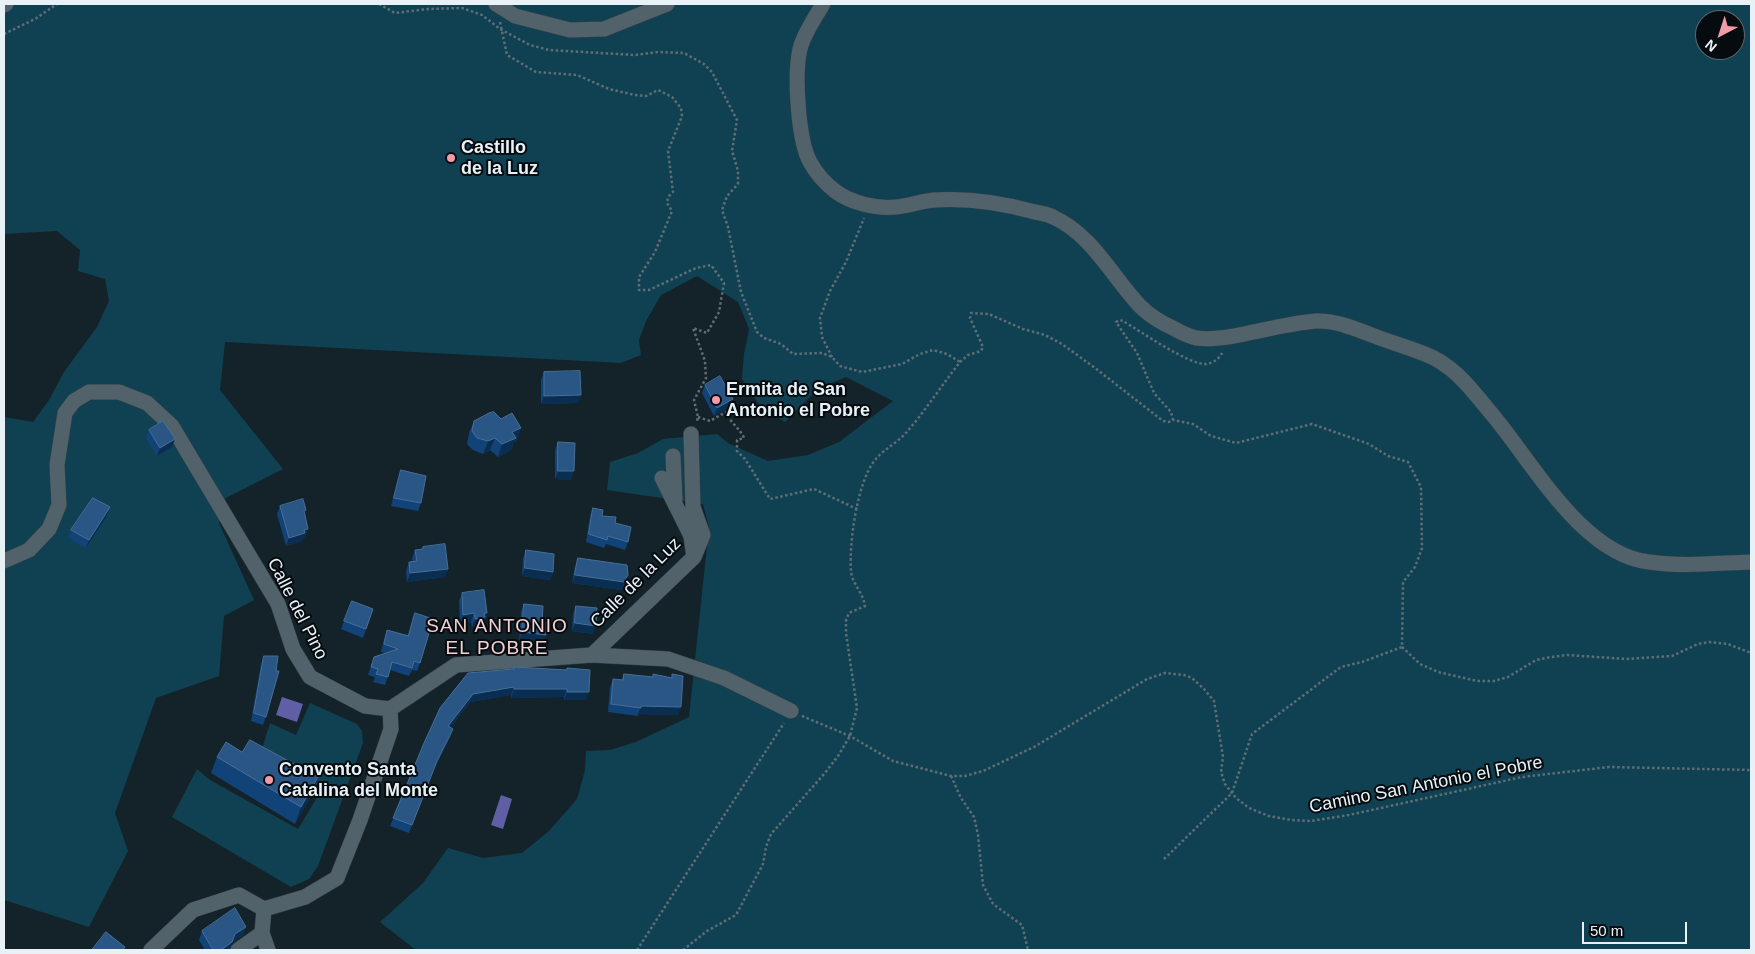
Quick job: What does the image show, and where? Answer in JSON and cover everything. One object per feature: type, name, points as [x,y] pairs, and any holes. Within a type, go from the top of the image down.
[{"type":"street","points":[[498,5],[516,16],[570,30],[604,29],[667,4]]},
{"type":"street","points":[[823,4],[800,48],[798,106],[803,144],[810,162],[824,180],[838,193],[855,201],[895,207],[932,200],[956,200],[1020,208],[1052,216],[1082,235],[1144,310],[1164,324],[1185,335],[1210,339],[1317,321],[1336,322],[1428,355],[1449,367],[1471,389],[1563,506],[1580,525],[1603,544],[1626,557],[1648,562],[1695,564],[1751,562]]},
{"type":"street","name":"Calle del Pino","points":[[4,561],[29,550],[49,529],[59,505],[57,465],[65,413],[74,401],[89,392],[119,392],[147,403],[172,426],[278,604],[293,649],[310,677],[365,706],[390,709]]},
{"type":"street","name":"Calle de la Luz","points":[[592,654],[694,557],[703,536],[694,507],[691,434]]},
{"type":"street","points":[[673,456],[676,503]]},
{"type":"street","points":[[662,478],[691,536],[694,557]]},
{"type":"street","points":[[151,950],[193,910],[239,895],[264,909],[305,897],[337,878],[360,820],[391,730],[390,709],[456,665],[592,654],[668,659],[724,678],[791,711]]},
{"type":"street","points":[[264,909],[262,933],[268,950]]},
{"type":"street","points":[[238,950],[262,933]]},
{"type":"path","points":[[4,34],[35,20],[57,4]]},
{"type":"path","points":[[379,4],[395,13],[428,9],[462,8],[482,14],[500,28],[530,45],[549,50],[635,55],[658,52],[684,53],[704,64],[712,72],[737,120],[732,151],[738,171],[738,184],[727,196],[722,210],[730,236],[741,292],[756,332],[764,338],[781,344],[792,354],[822,353],[832,357]]},
{"type":"path","points":[[498,5],[500,28],[507,55],[536,72],[577,75],[610,88],[635,95],[646,96],[658,90],[672,97],[681,108],[682,116],[668,151],[673,192],[668,197],[667,203],[672,211],[655,252],[639,277],[638,290],[649,290],[696,268],[711,265],[724,283],[719,312],[707,333],[694,328],[705,361],[706,378],[694,400],[698,417],[691,434]]},
{"type":"path","points":[[868,204],[861,227],[846,262],[830,290],[820,318],[822,337],[832,357],[840,366],[862,372],[902,364],[933,350],[947,354],[960,362]]},
{"type":"path","points":[[683,950],[707,931],[736,914],[763,864],[771,834],[825,773],[850,736],[857,708],[846,620],[849,613],[865,606],[860,589],[853,581],[851,572],[852,530],[862,486],[875,460],[903,435],[960,362],[968,356],[982,351],[983,347],[972,326],[970,318],[972,313],[989,314],[1023,329],[1045,335],[1062,344],[1096,368],[1163,421],[1169,422],[1173,420],[1193,424],[1211,436],[1236,443],[1312,424],[1368,444],[1388,456],[1408,462],[1422,487],[1422,548],[1415,567],[1403,582],[1402,647],[1420,664],[1438,672],[1477,681],[1494,682],[1508,677],[1536,660],[1551,657],[1567,655],[1626,658],[1672,656],[1698,644],[1710,642],[1728,644],[1751,653]]},
{"type":"path","points":[[1173,420],[1171,412],[1154,393],[1137,353],[1116,322],[1123,321],[1183,356],[1200,363],[1213,362],[1220,357],[1230,336]]},
{"type":"path","points":[[698,417],[710,421],[726,412],[729,419],[742,432],[744,438],[737,440],[736,451],[745,459],[770,499],[814,489],[857,509]]},
{"type":"path","points":[[1164,859],[1232,793],[1252,734],[1341,667],[1362,662],[1402,647]]},
{"type":"path","name":"Camino San Antonio el Pobre","points":[[791,711],[850,736],[893,761],[951,776],[965,776],[983,771],[1034,747],[1147,679],[1165,673],[1192,678],[1214,701],[1223,757],[1221,772],[1225,784],[1249,808],[1270,816],[1291,820],[1311,821],[1349,815],[1522,777],[1608,767],[1751,770]]},
{"type":"path","points":[[637,950],[734,803],[791,711]]},
{"type":"path","points":[[951,776],[961,798],[974,817],[978,835],[983,886],[993,904],[1022,925],[1028,950]]},
{"type":"shaded area","points":[[4,4],[1751,4],[1751,950],[416,950],[380,922],[423,883],[448,848],[483,858],[522,853],[549,831],[577,799],[585,770],[586,751],[610,750],[636,742],[689,717],[709,527],[703,504],[607,490],[610,462],[638,453],[663,439],[717,434],[728,443],[768,461],[808,455],[839,442],[893,401],[846,377],[818,389],[785,422],[760,406],[742,379],[749,329],[738,302],[697,276],[661,295],[646,321],[639,340],[641,355],[621,363],[225,342],[220,390],[283,469],[222,500],[219,523],[254,600],[224,616],[219,676],[156,698],[115,813],[128,851],[89,927],[4,900],[4,417],[33,422],[49,400],[64,372],[97,327],[109,301],[105,279],[78,271],[80,250],[57,231],[4,234]]},
{"type":"shaded area","points":[[282,697],[303,704],[297,722],[276,715]]},
{"type":"shaded area","points":[[310,703],[357,724],[362,731],[363,743],[318,866],[309,879],[291,887],[172,817],[197,769],[210,780],[298,829],[321,791],[261,752],[270,723],[296,735]]},
{"type":"shaded area","points":[[501,795],[512,799],[503,829],[491,825]]},
{"type":"building","points":[[580,371],[581,395],[544,396],[544,372]]},
{"type":"building","points":[[720,376],[733,399],[717,408],[705,385]]},
{"type":"building","points":[[494,412],[501,419],[512,413],[521,428],[512,432],[516,438],[502,444],[495,438],[488,441],[477,438],[472,431],[474,421]]},
{"type":"building","points":[[163,421],[175,439],[160,448],[149,430]]},
{"type":"building","points":[[558,442],[575,443],[574,471],[558,471]]},
{"type":"building","points":[[401,470],[426,476],[421,503],[394,498]]},
{"type":"building","points":[[93,498],[110,507],[89,540],[71,530]]},
{"type":"building","points":[[303,499],[308,529],[304,530],[305,533],[289,538],[280,506]]},
{"type":"building","points":[[593,508],[603,510],[602,516],[616,517],[615,523],[631,527],[628,542],[608,536],[607,540],[589,534]]},
{"type":"building","points":[[445,544],[448,569],[410,573],[409,562],[417,561],[415,550]]},
{"type":"building","points":[[526,550],[554,554],[553,572],[525,568]]},
{"type":"building","points":[[578,558],[627,565],[628,575],[624,582],[575,575]]},
{"type":"building","points":[[484,590],[487,613],[484,613],[485,617],[475,619],[474,613],[463,615],[462,593]]},
{"type":"building","points":[[352,601],[373,609],[366,629],[344,621]]},
{"type":"building","points":[[524,604],[543,606],[542,622],[547,623],[546,635],[522,632]]},
{"type":"building","points":[[576,606],[597,608],[596,626],[575,623]]},
{"type":"building","points":[[415,613],[430,618],[426,629],[430,630],[420,663],[414,661],[412,668],[392,662],[388,677],[376,674],[378,669],[371,667],[374,657],[398,649],[384,644],[387,630],[408,636]]},
{"type":"building","points":[[264,656],[278,656],[276,671],[279,671],[266,717],[254,713]]},
{"type":"building","points":[[514,667],[590,670],[589,692],[567,692],[567,689],[514,689],[514,687],[473,694],[448,726],[453,729],[437,761],[412,825],[393,818],[440,708],[468,673],[514,669]]},
{"type":"building","points":[[624,674],[653,677],[653,674],[672,678],[672,674],[683,676],[681,707],[641,706],[641,708],[611,704],[613,679],[623,680]]},
{"type":"building","points":[[250,740],[318,777],[301,807],[217,757],[226,742],[242,752]]},
{"type":"building","points":[[235,908],[246,927],[235,934],[232,942],[221,950],[213,950],[202,931]]},
{"type":"building","points":[[106,932],[125,947],[123,950],[92,950]]},
{"type":"place","name":"Castillo de la Luz","points":[[451,158]]},
{"type":"place","name":"Ermita de San Antonio el Pobre","points":[[716,400]]},
{"type":"place","name":"Convento Santa Catalina del Monte","points":[[269,780]]},
{"type":"district","name":"SAN ANTONIO EL POBRE","points":[[497,638]]}]
